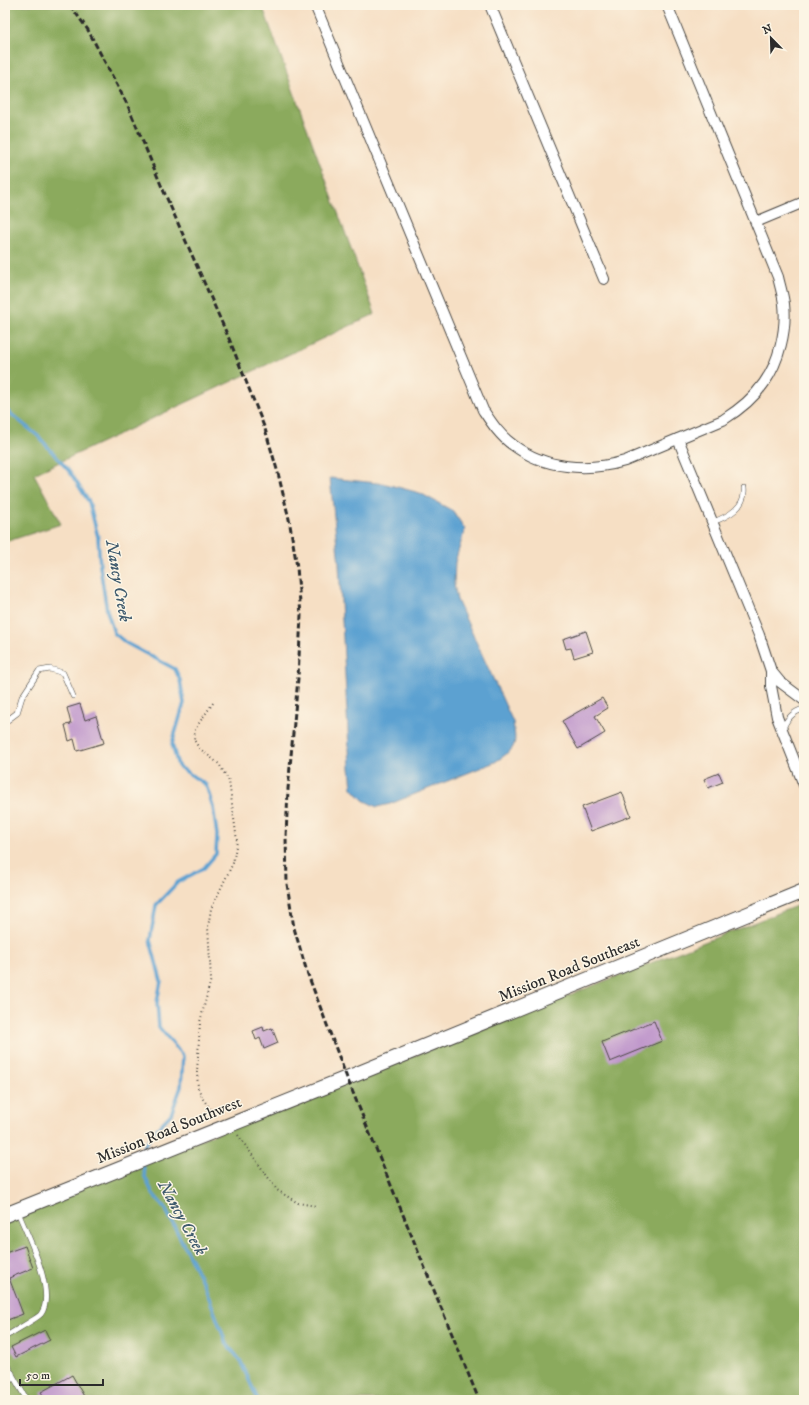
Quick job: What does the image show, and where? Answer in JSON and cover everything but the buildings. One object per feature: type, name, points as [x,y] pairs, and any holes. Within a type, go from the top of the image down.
[{"type":"main road","name":"Mission Road Southeast","points":[[346,1078],[804,891]]},
{"type":"main road","name":"Mission Road Southwest","points":[[11,1212],[346,1078]]},
{"type":"street","points":[[314,5],[483,410],[496,428],[512,445],[534,457],[563,466],[588,468],[612,465],[625,461],[723,420],[745,404],[765,383],[779,350],[785,319],[784,304],[778,277],[667,5]]},
{"type":"street","points":[[490,5],[604,278]]},
{"type":"street","points":[[756,222],[804,202]]},
{"type":"street","points":[[678,439],[759,635],[771,671],[771,686],[777,717],[804,785]]},
{"type":"street","points":[[771,671],[780,682],[804,700]]},
{"type":"lane","points":[[713,522],[723,518],[738,508],[743,501],[745,494],[744,488]]},
{"type":"lane","points":[[5,722],[17,713],[22,697],[39,671],[50,668],[63,673],[73,696]]},
{"type":"lane","points":[[782,730],[787,720],[799,710],[804,709]]},
{"type":"lane","points":[[5,1337],[41,1314],[47,1302],[42,1271],[11,1212]]},
{"type":"lane","points":[[5,1362],[27,1400]]},
{"type":"lane","points":[[5,1378],[12,1373]]},
{"type":"path","points":[[213,703],[195,729],[194,740],[198,748],[218,764],[229,781],[237,841],[233,863],[211,909],[208,927],[211,979],[200,1022],[197,1072],[198,1088],[203,1099],[227,1126],[277,1190],[298,1203],[316,1206]]},
{"type":"green space","points":[[5,5],[262,5],[375,314],[34,474],[61,524],[5,542]]},
{"type":"green space","points":[[804,903],[804,1400],[5,1400],[5,1216]]},
{"type":"water","points":[[330,478],[386,484],[420,493],[453,511],[465,529],[455,562],[454,584],[457,600],[513,722],[515,742],[511,750],[495,762],[390,804],[377,807],[363,800],[352,788],[339,564]]},
{"type":"waterway","name":"Nancy Creek","points":[[5,409],[38,436],[70,472],[89,502],[98,537],[100,567],[107,611],[114,633],[126,643],[175,669],[180,680],[184,703],[172,744],[178,766],[206,785],[213,807],[217,835],[216,854],[204,868],[178,882],[156,905],[150,940],[161,981],[157,1002],[159,1027],[183,1056],[181,1087],[171,1114],[154,1132],[141,1151],[142,1156]]},
{"type":"waterway","name":"Nancy Creek","points":[[143,1164],[145,1177],[153,1194],[165,1208],[205,1287],[226,1343],[240,1360],[258,1400]]},
{"type":"railway","points":[[70,5],[88,30],[128,106],[230,341],[265,429],[278,473],[289,519],[297,567],[301,615],[298,678],[288,789],[286,837],[287,884],[294,928],[307,972],[347,1078],[479,1400]]}]
